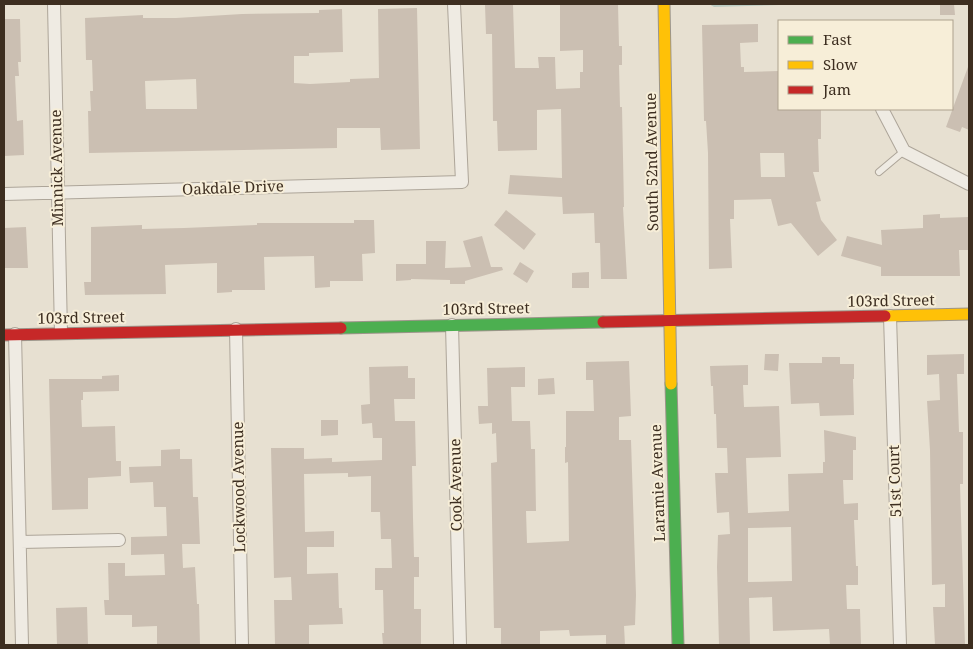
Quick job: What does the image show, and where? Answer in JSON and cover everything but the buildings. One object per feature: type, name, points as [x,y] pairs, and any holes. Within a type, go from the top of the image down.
[{"type":"main road","name":"South 52nd Avenue","points":[[664,4],[669,320]]},
{"type":"main road","name":"103rd Street","points":[[9,335],[969,314]]},
{"type":"main road","name":"Laramie Avenue","points":[[669,320],[678,645]]},
{"type":"street","name":"Minnick Avenue","points":[[54,4],[61,333]]},
{"type":"street","name":"Oakdale Drive","points":[[4,194],[462,182],[454,4]]},
{"type":"street","points":[[883,110],[904,151],[969,184]]},
{"type":"street","name":"51st Court","points":[[890,316],[900,645]]},
{"type":"street","name":"Cook Avenue","points":[[452,325],[460,645]]},
{"type":"street","name":"Lockwood Avenue","points":[[236,329],[242,645]]},
{"type":"street","points":[[9,335],[20,542],[22,645]]},
{"type":"street","points":[[20,542],[119,540]]},
{"type":"lane","points":[[879,172],[904,151]]},
{"type":"shaded area","points":[[709,4],[813,4],[714,7]]},
{"type":"traffic: fast","points":[[341,328],[603,322]]},
{"type":"traffic: fast","points":[[671,384],[678,645]]},
{"type":"traffic: slow","points":[[664,4],[671,384]]},
{"type":"traffic: slow","points":[[885,316],[969,314]]},
{"type":"traffic: jam","points":[[603,322],[885,316]]},
{"type":"traffic: jam","points":[[4,335],[341,328]]}]
